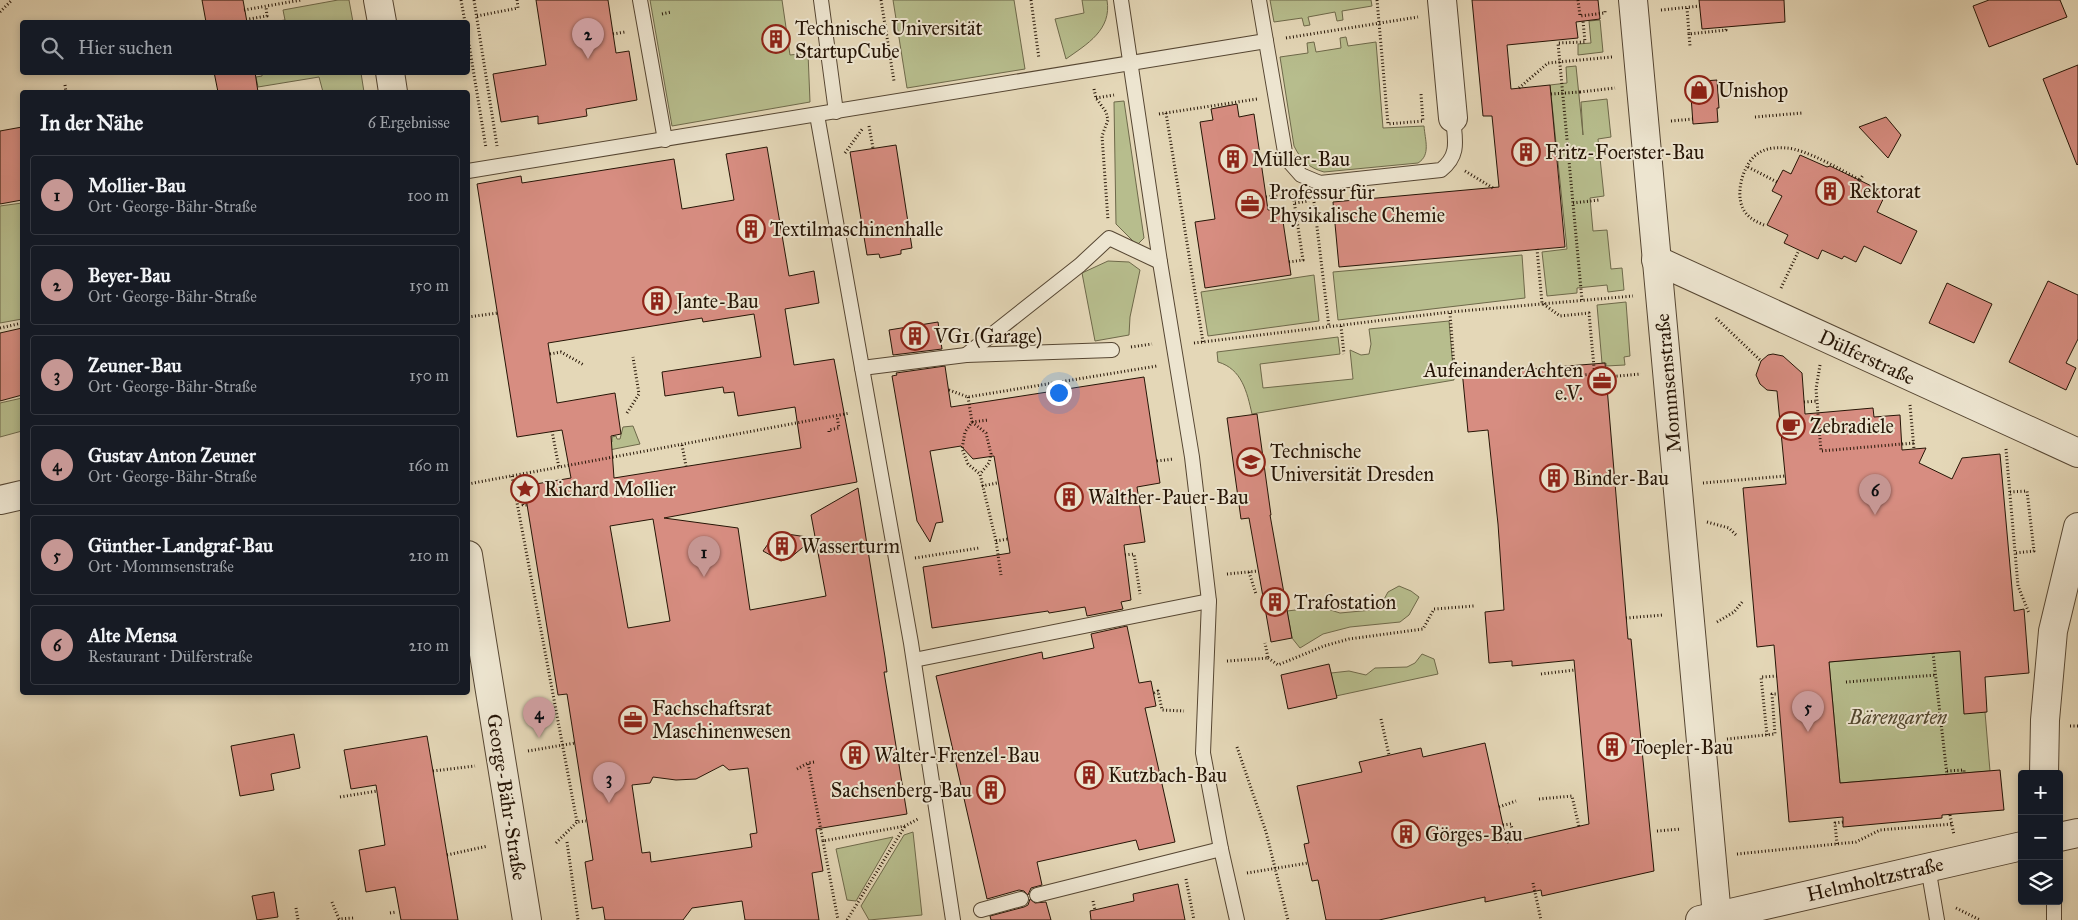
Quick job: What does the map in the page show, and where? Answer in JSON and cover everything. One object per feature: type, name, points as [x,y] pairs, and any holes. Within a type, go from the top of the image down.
[{"type":"street","points":[[378,0],[382,20]]},
{"type":"street","points":[[1442,0],[1453,118]]},
{"type":"street","name":"Mommsenstraße","points":[[1633,0],[1712,856],[1709,918]]},
{"type":"street","points":[[390,75],[393,90]]},
{"type":"street","name":"Dülferstraße","points":[[1656,260],[2078,453]]},
{"type":"street","points":[[0,500],[20,495]]},
{"type":"street","points":[[2044,770],[2045,720],[2054,631],[2078,527]]},
{"type":"street","name":"George-Bähr-Straße","points":[[470,567],[527,920]]},
{"type":"street","points":[[2063,836],[2078,833]]},
{"type":"street","name":"Helmholtzstraße","points":[[1709,918],[2018,847]]},
{"type":"lane","points":[[640,0],[665,140]]},
{"type":"lane","points":[[821,0],[836,112]]},
{"type":"lane","points":[[1121,0],[1160,262],[1192,457],[1209,601],[1203,753],[1221,849],[1237,920]]},
{"type":"lane","points":[[1259,0],[1286,158],[1301,175],[1320,183],[1441,170],[1450,162],[1455,154],[1453,118]]},
{"type":"lane","points":[[470,171],[1266,41]]},
{"type":"lane","points":[[817,115],[914,660],[953,920]]},
{"type":"lane","points":[[966,354],[1080,265],[1109,238],[1160,262]]},
{"type":"lane","points":[[862,368],[966,354],[1112,350]]},
{"type":"lane","points":[[914,660],[1209,601]]},
{"type":"lane","points":[[1037,896],[1221,849]]},
{"type":"lane","points":[[1928,867],[1937,920]]},
{"type":"lane","points":[[981,910],[1021,899]]},
{"type":"lane","points":[[2054,905],[2054,920]]},
{"type":"path","points":[[0,12],[12,0]]},
{"type":"path","points":[[244,10],[299,0]]},
{"type":"path","points":[[461,0],[465,20]]},
{"type":"path","points":[[474,0],[495,167]]},
{"type":"path","points":[[477,16],[518,8],[517,0]]},
{"type":"path","points":[[881,0],[898,102]]},
{"type":"path","points":[[1031,0],[1042,78]]},
{"type":"path","points":[[1377,0],[1388,124],[1423,122]]},
{"type":"path","points":[[1578,0],[1580,16],[1605,13],[1604,7]]},
{"type":"path","points":[[1690,46],[1687,8],[1700,6]]},
{"type":"path","points":[[249,20],[267,16],[266,7]]},
{"type":"path","points":[[1266,41],[1416,18]]},
{"type":"path","points":[[1582,300],[1558,44],[1585,42],[1583,21]]},
{"type":"path","points":[[1689,34],[1726,30],[1726,27]]},
{"type":"path","points":[[470,48],[495,167]]},
{"type":"path","points":[[1519,88],[1548,63],[1604,58]]},
{"type":"path","points":[[65,85],[66,90]]},
{"type":"path","points":[[1551,94],[1640,85]]},
{"type":"path","points":[[1108,96],[1096,98],[1102,104],[1108,120],[1102,136],[1109,238]]},
{"type":"path","points":[[1139,118],[1275,96]]},
{"type":"path","points":[[1166,113],[1204,342]]},
{"type":"path","points":[[1755,117],[1802,113]]},
{"type":"path","points":[[868,126],[873,148]]},
{"type":"path","points":[[1764,225],[1751,218],[1744,211],[1741,202],[1741,185],[1748,166],[1755,156],[1765,150],[1785,148],[1805,153],[1860,181],[1863,175]]},
{"type":"path","points":[[1286,158],[1304,260],[1288,262]]},
{"type":"path","points":[[1450,162],[1492,188]]},
{"type":"path","points":[[1748,166],[1777,182]]},
{"type":"path","points":[[1311,180],[1329,328]]},
{"type":"path","points":[[1266,197],[1293,195]]},
{"type":"path","points":[[1573,203],[1599,200]]},
{"type":"path","points":[[1295,203],[1310,201]]},
{"type":"path","points":[[1537,249],[1542,303],[1560,316],[1589,313],[1595,378],[1667,372]]},
{"type":"path","points":[[1795,259],[1800,250]]},
{"type":"path","points":[[1185,345],[1450,312],[1660,293]]},
{"type":"path","points":[[1450,312],[1455,379]]},
{"type":"path","points":[[470,317],[498,313]]},
{"type":"path","points":[[0,328],[20,323]]},
{"type":"path","points":[[1341,326],[1344,354]]},
{"type":"path","points":[[550,354],[561,352],[584,365]]},
{"type":"path","points":[[1754,356],[1761,361]]},
{"type":"path","points":[[627,413],[639,394],[633,357]]},
{"type":"path","points":[[948,390],[968,397],[1176,363]]},
{"type":"path","points":[[1819,369],[1816,389],[1822,451],[1914,443]]},
{"type":"path","points":[[1582,375],[1594,374]]},
{"type":"path","points":[[1598,378],[1598,383]]},
{"type":"path","points":[[1062,381],[1064,390]]},
{"type":"path","points":[[968,397],[972,422],[986,434],[991,454],[989,463],[980,474]]},
{"type":"path","points":[[1804,402],[1817,401]]},
{"type":"path","points":[[470,484],[870,410]]},
{"type":"path","points":[[829,432],[829,430],[839,428],[837,416]]},
{"type":"path","points":[[988,420],[972,422],[965,432],[962,449],[968,464],[980,474],[996,541],[1001,575]]},
{"type":"path","points":[[1912,426],[1914,449]]},
{"type":"path","points":[[552,432],[559,468]]},
{"type":"path","points":[[682,445],[686,466]]},
{"type":"path","points":[[2008,467],[2018,586],[2029,612]]},
{"type":"path","points":[[512,476],[577,822]]},
{"type":"path","points":[[1678,486],[1785,476]]},
{"type":"path","points":[[982,486],[998,483]]},
{"type":"path","points":[[2010,492],[2027,491],[2034,551],[2016,553]]},
{"type":"path","points":[[515,493],[520,492],[523,505],[527,505]]},
{"type":"path","points":[[1719,525],[1729,528],[1737,536]]},
{"type":"path","points":[[996,541],[1008,538]]},
{"type":"path","points":[[925,557],[978,548]]},
{"type":"path","points":[[1125,556],[1134,554],[1143,614]]},
{"type":"path","points":[[1206,577],[1258,571]]},
{"type":"path","points":[[1249,572],[1256,594]]},
{"type":"path","points":[[1728,615],[1734,612],[1743,601]]},
{"type":"path","points":[[1206,663],[1268,658],[1278,665],[1324,646],[1349,639],[1423,629],[1434,609],[1474,606]]},
{"type":"path","points":[[1626,618],[1641,617]]},
{"type":"path","points":[[1265,643],[1268,658]]},
{"type":"path","points":[[1933,653],[1947,773],[1964,770],[1964,773]]},
{"type":"path","points":[[1541,674],[1575,670]]},
{"type":"path","points":[[1846,682],[1936,675]]},
{"type":"path","points":[[1767,735],[1761,677],[1777,676]]},
{"type":"path","points":[[1154,694],[1158,691],[1162,710]]},
{"type":"path","points":[[1701,741],[1775,734],[1772,694],[1778,694]]},
{"type":"path","points":[[1381,719],[1389,755]]},
{"type":"path","points":[[433,771],[575,743]]},
{"type":"path","points":[[1237,747],[1266,832],[1288,920]]},
{"type":"path","points":[[797,769],[814,762]]},
{"type":"path","points":[[808,763],[838,920]]},
{"type":"path","points":[[340,797],[377,791]]},
{"type":"path","points":[[1539,799],[1572,796],[1579,827]]},
{"type":"path","points":[[1499,806],[1516,801]]},
{"type":"path","points":[[556,844],[577,822],[586,821]]},
{"type":"path","points":[[1837,844],[1835,823],[1843,822]]},
{"type":"path","points":[[1503,825],[1511,824],[1513,834],[1522,832]]},
{"type":"path","points":[[1879,824],[1880,830]]},
{"type":"path","points":[[1712,856],[1856,842],[1880,830],[1952,824]]},
{"type":"path","points":[[823,841],[905,826],[847,920]]},
{"type":"path","points":[[1657,831],[1675,829]]},
{"type":"path","points":[[447,855],[514,840]]},
{"type":"path","points":[[566,842],[578,920]]},
{"type":"path","points":[[1182,859],[1194,920]]},
{"type":"path","points":[[1227,876],[1308,863]]},
{"type":"path","points":[[1533,883],[1541,920]]},
{"type":"path","points":[[332,902],[339,919],[354,918]]},
{"type":"path","points":[[1093,902],[1094,910]]},
{"type":"path","points":[[1951,905],[1980,920]]},
{"type":"path","points":[[296,908],[298,920]]},
{"type":"path","points":[[390,913],[396,912]]},
{"type":"green space","points":[[338,0],[349,0],[353,20],[285,20],[283,10]]},
{"type":"green space","points":[[650,0],[782,0],[790,55],[808,53],[810,102],[672,126]]},
{"type":"green space","points":[[893,0],[1014,0],[1025,69],[907,88]]},
{"type":"green space","points":[[1082,0],[1107,0],[1108,11],[1106,20],[1090,42],[1066,59],[1055,19],[1084,13]]},
{"type":"green space","points":[[1270,0],[1371,0],[1372,6],[1342,11],[1343,20],[1337,21],[1335,12],[1308,17],[1310,25],[1304,26],[1302,18],[1274,22]]},
{"type":"green space","points":[[1600,20],[1603,52],[1578,55],[1578,44],[1591,43],[1589,21]]},
{"type":"green space","points":[[1346,37],[1348,46],[1376,42],[1383,128],[1424,126],[1426,151],[1425,156],[1418,163],[1324,172],[1310,166],[1294,146],[1280,57],[1308,53],[1307,43],[1314,42],[1316,52],[1341,48],[1340,38]]},
{"type":"green space","points":[[1576,66],[1583,135],[1581,102],[1607,99],[1611,137],[1598,139],[1604,196],[1590,198],[1593,231],[1607,230],[1611,269],[1622,268],[1624,290],[1608,292],[1607,285],[1577,288],[1577,293],[1547,296],[1542,252],[1567,249],[1550,85],[1567,83],[1566,67]]},
{"type":"green space","points":[[361,75],[364,90],[322,90],[319,77],[258,87],[256,77]]},
{"type":"green space","points":[[1124,101],[1144,238],[1137,245],[1116,224],[1114,102]]},
{"type":"green space","points":[[20,203],[20,319],[0,323],[0,206]]},
{"type":"green space","points":[[1522,255],[1525,298],[1338,320],[1333,272]]},
{"type":"green space","points":[[1108,261],[1129,262],[1140,270],[1130,317],[1129,335],[1095,341],[1082,273]]},
{"type":"green space","points":[[1314,275],[1319,321],[1208,336],[1201,292]]},
{"type":"green space","points":[[1626,302],[1630,356],[1624,357],[1625,365],[1606,366],[1606,363],[1602,363],[1597,305]]},
{"type":"green space","points":[[1449,321],[1454,380],[1252,414],[1242,382],[1233,370],[1218,362],[1217,352],[1338,337],[1340,354],[1260,364],[1263,388],[1353,379],[1350,350],[1361,355],[1369,354],[1371,344],[1369,329]]},
{"type":"green space","points":[[20,398],[20,432],[0,437],[0,403]]},
{"type":"green space","points":[[633,426],[640,444],[594,453],[592,446],[612,442],[612,437],[616,436],[617,439],[620,439],[623,427]]},
{"type":"green space","points":[[1399,586],[1419,597],[1409,615],[1400,622],[1350,627],[1323,634],[1300,648],[1292,638],[1287,611],[1321,607],[1340,613],[1372,610],[1382,603],[1388,592]]},
{"type":"green space","name":"Bärengarten","points":[[1993,648],[1982,677],[1990,771],[1840,783],[1829,662]]},
{"type":"green space","points":[[1422,654],[1434,659],[1438,674],[1336,696],[1331,673],[1349,671],[1366,675],[1375,668],[1407,667],[1415,663]]},
{"type":"green space","points":[[913,832],[922,915],[869,920],[861,906],[904,835]]},
{"type":"green space","points":[[893,837],[856,901],[847,900],[836,849]]},
{"type":"building","points":[[202,0],[243,0],[247,20],[206,20]]},
{"type":"building","points":[[536,0],[608,0],[616,53],[629,51],[637,100],[586,109],[587,116],[538,124],[538,116],[501,122],[493,74],[546,65]]},
{"type":"building","name":"Fritz-Foerster-Bau","points":[[1472,0],[1598,0],[1600,19],[1576,22],[1578,38],[1507,45],[1511,89],[1550,85],[1565,247],[1339,267],[1333,202],[1499,187],[1492,116],[1483,116]]},
{"type":"building","points":[[1699,0],[1784,0],[1785,22],[1702,29]]},
{"type":"building","points":[[1989,0],[2060,0],[2067,17],[1989,47],[1973,6]]},
{"type":"building","points":[[2078,65],[2078,164],[2077,165],[2043,79]]},
{"type":"building","points":[[215,75],[255,75],[258,90],[218,90]]},
{"type":"building","points":[[1717,80],[1718,122],[1693,124],[1690,82]]},
{"type":"building","name":"Müller-Bau","points":[[1237,104],[1239,117],[1254,114],[1268,210],[1281,208],[1291,275],[1205,288],[1195,222],[1215,219],[1200,122],[1213,120],[1211,109]]},
{"type":"building","points":[[1886,117],[1901,135],[1888,158],[1859,127]]},
{"type":"building","points":[[20,127],[20,200],[0,204],[0,131]]},
{"type":"building","points":[[896,145],[912,248],[901,250],[901,254],[880,258],[879,254],[867,255],[850,152]]},
{"type":"building","points":[[767,147],[789,276],[814,271],[819,303],[785,309],[794,365],[834,359],[857,482],[664,518],[738,528],[750,610],[826,596],[811,515],[858,488],[885,657],[887,672],[884,672],[907,814],[816,829],[823,871],[812,873],[819,920],[745,920],[742,901],[692,908],[683,920],[605,920],[603,907],[592,909],[585,862],[593,860],[567,694],[558,695],[524,486],[571,478],[562,430],[517,437],[477,184],[521,176],[522,183],[674,159],[682,209],[734,200],[726,154]],"holes":[[[754,314],[761,357],[662,372],[665,396],[723,387],[724,393],[734,392],[738,416],[795,407],[801,448],[614,478],[611,436],[621,434],[615,393],[557,403],[548,343],[702,318],[703,322]],[[653,519],[670,621],[628,628],[610,526]],[[723,765],[729,770],[748,768],[757,833],[750,834],[752,847],[651,862],[650,852],[642,853],[632,785],[650,783],[653,777],[676,780],[696,779]]]},
{"type":"building","name":"Rektorat","points":[[1800,155],[1827,167],[1830,166],[1886,193],[1877,212],[1917,231],[1901,264],[1864,246],[1856,262],[1844,256],[1842,259],[1822,250],[1818,259],[1784,243],[1788,235],[1767,225],[1782,196],[1772,191],[1783,170],[1791,174]]},
{"type":"building","points":[[2048,281],[2078,295],[2078,339],[2066,363],[2076,368],[2066,390],[2009,362]]},
{"type":"building","points":[[1947,283],[1992,304],[1974,343],[1929,323]]},
{"type":"building","name":"VG1 (Garage)","points":[[938,322],[942,349],[893,355],[889,330]]},
{"type":"building","points":[[20,328],[20,396],[0,401],[0,333]]},
{"type":"building","points":[[1768,355],[1783,356],[1802,373],[1805,414],[1873,408],[1874,417],[1900,415],[1902,450],[1926,448],[1919,463],[1952,479],[1962,458],[2000,454],[2014,611],[2024,609],[2029,673],[1985,677],[1987,712],[1964,714],[1960,651],[1829,662],[1840,783],[2000,770],[2004,810],[1942,815],[1942,818],[1843,827],[1843,817],[1789,822],[1774,645],[1757,647],[1743,488],[1786,484],[1777,391],[1767,390],[1760,384],[1756,375],[1761,361]]},
{"type":"building","points":[[1605,363],[1628,639],[1631,639],[1654,871],[1542,896],[1541,890],[1485,902],[1485,897],[1379,920],[1326,920],[1318,880],[1312,881],[1308,863],[1304,844],[1309,843],[1297,786],[1362,772],[1359,762],[1421,748],[1423,757],[1485,743],[1507,843],[1589,824],[1574,660],[1512,666],[1512,661],[1489,663],[1485,612],[1504,610],[1498,524],[1488,430],[1468,432],[1462,370],[1493,367],[1493,372]]},
{"type":"building","name":"Walther-Pauer-Bau","points":[[945,366],[951,407],[1144,377],[1160,483],[1137,487],[1145,542],[1124,545],[1131,600],[1121,602],[1123,609],[1087,616],[1085,607],[932,628],[923,567],[1010,553],[994,456],[973,459],[961,446],[930,451],[943,522],[936,523],[930,542],[917,521],[892,376],[897,375],[896,373]]},
{"type":"building","points":[[1257,414],[1270,515],[1292,638],[1271,642],[1249,518],[1241,519],[1227,418]]},
{"type":"building","name":"Wasserturm","points":[[780,533],[814,538],[790,558],[781,561],[763,551],[773,537]]},
{"type":"building","name":"Kutzbach-Bau","points":[[1127,626],[1139,683],[1151,681],[1156,706],[1145,708],[1175,842],[1139,850],[1136,840],[1037,862],[1042,885],[1031,888],[1028,895],[1024,891],[1019,890],[987,899],[936,676],[1042,652],[1043,659],[1094,648],[1091,634]]},
{"type":"building","points":[[1329,664],[1337,698],[1288,709],[1281,675]]},
{"type":"building","points":[[294,734],[300,768],[271,774],[274,790],[240,796],[231,746]]},
{"type":"building","points":[[427,736],[458,920],[401,920],[395,887],[366,892],[359,850],[385,845],[376,785],[351,789],[344,750]]},
{"type":"building","points":[[1178,884],[1185,920],[1091,920],[1090,911],[1134,901],[1133,894]]},
{"type":"building","points":[[274,892],[278,917],[257,920],[252,896]]},
{"type":"building","points":[[1030,899],[1035,903],[1046,902],[1051,920],[991,920],[990,916],[1028,905]]},
{"type":"place","name":"Technische Universität StartupCube","points":[[776,39]]},
{"type":"place","name":"Beyer-Bau","points":[[588,59]]},
{"type":"place","name":"Unishop","points":[[1699,90]]},
{"type":"place","name":"Fritz-Foerster-Bau","points":[[1526,152]]},
{"type":"place","name":"Müller-Bau","points":[[1233,159]]},
{"type":"place","name":"Rektorat","points":[[1830,191]]},
{"type":"place","name":"Professur für Physikalische Chemie","points":[[1250,204]]},
{"type":"place","name":"Textilmaschinenhalle","points":[[751,229]]},
{"type":"place","name":"Jante-Bau","points":[[657,301]]},
{"type":"place","name":"VG1 (Garage)","points":[[915,336]]},
{"type":"place","name":"AufeinanderAchten e.V.","points":[[1602,381]]},
{"type":"place","name":"Zebradiele","points":[[1791,426]]},
{"type":"place","name":"Technische Universität Dresden","points":[[1251,462]]},
{"type":"place","name":"Binder-Bau","points":[[1554,478]]},
{"type":"place","name":"Richard Mollier","points":[[525,489]]},
{"type":"place","name":"Walther-Pauer-Bau","points":[[1069,497]]},
{"type":"place","name":"Alte Mensa","points":[[1875,515]]},
{"type":"place","name":"Wasserturm","points":[[782,546]]},
{"type":"place","name":"Mollier-Bau","points":[[704,577]]},
{"type":"place","name":"Trafostation","points":[[1275,602]]},
{"type":"place","name":"Fachschaftsrat Maschinenwesen","points":[[633,720]]},
{"type":"place","name":"Günther-Landgraf-Bau","points":[[1808,732]]},
{"type":"place","name":"Gustav Anton Zeuner","points":[[539,738]]},
{"type":"place","name":"Toepler-Bau","points":[[1612,747]]},
{"type":"place","name":"Walter-Frenzel-Bau","points":[[855,755]]},
{"type":"place","name":"Kutzbach-Bau","points":[[1089,775]]},
{"type":"place","name":"Sachsenberg-Bau","points":[[991,790]]},
{"type":"place","name":"Zeuner-Bau","points":[[609,803]]},
{"type":"place","name":"Görges-Bau","points":[[1406,834]]}]
